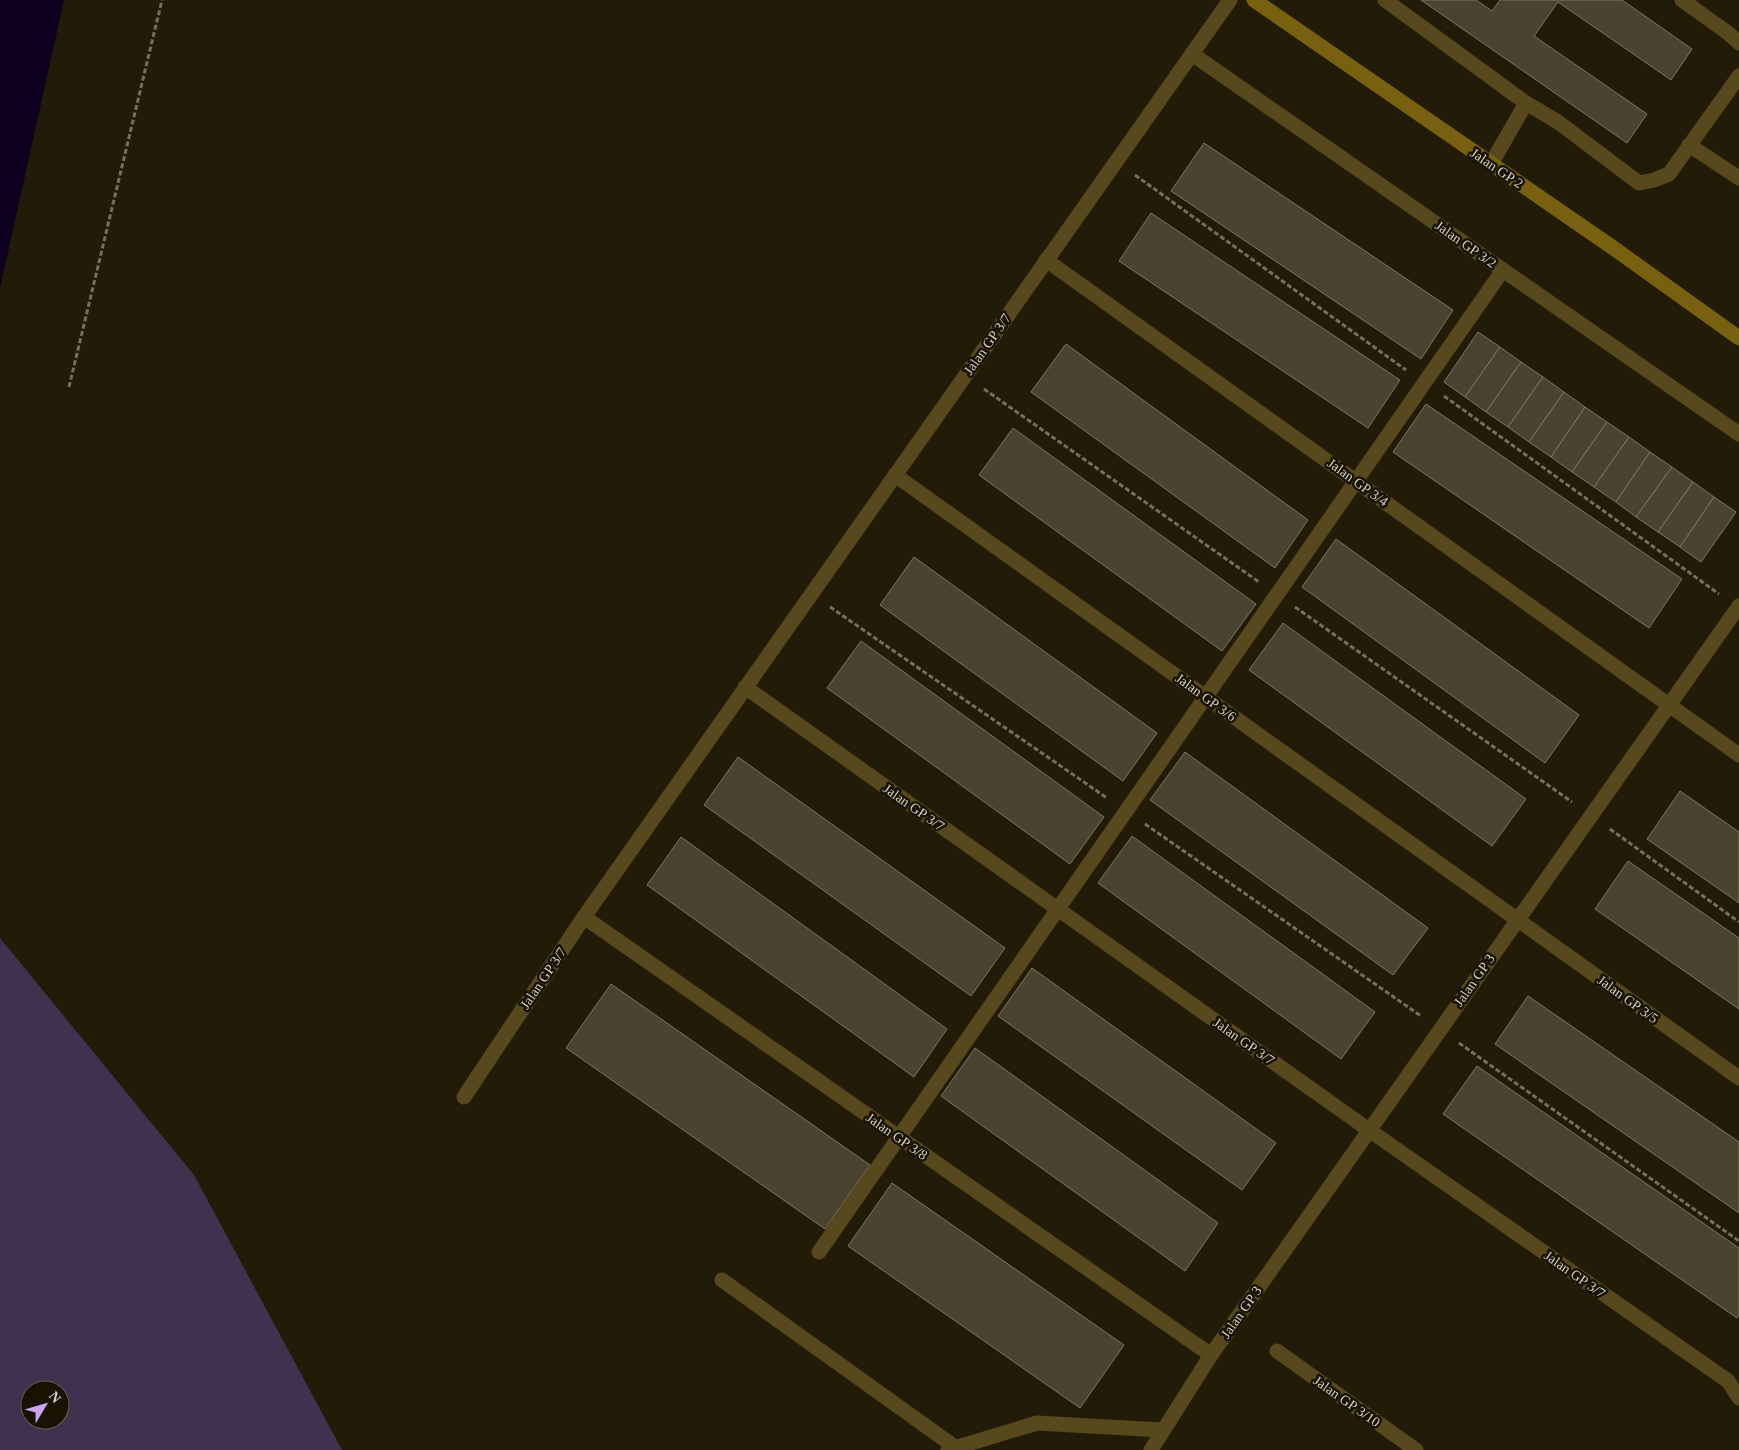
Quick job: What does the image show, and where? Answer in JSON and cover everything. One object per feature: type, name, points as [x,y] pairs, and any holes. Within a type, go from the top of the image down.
[{"type":"street","name":"Jalan GP 3/7","points":[[464,1097],[584,917],[1230,0]]},
{"type":"street","name":"Jalan GP 2","points":[[1254,0],[1612,247],[1739,338]]},
{"type":"street","points":[[1384,0],[1526,103],[1558,122],[1639,183],[1654,180],[1668,174],[1739,76]]},
{"type":"street","points":[[1682,0],[1739,43]]},
{"type":"street","name":"Jalan GP 3/2","points":[[1192,54],[1739,434]]},
{"type":"street","points":[[1490,164],[1526,103]]},
{"type":"street","points":[[1689,145],[1739,178]]},
{"type":"street","name":"Jalan GP 3/4","points":[[1046,260],[1739,754]]},
{"type":"street","points":[[819,1252],[1503,270]]},
{"type":"street","name":"Jalan GP 3/6","points":[[895,475],[1517,919]]},
{"type":"street","name":"Jalan GP 3","points":[[1151,1450],[1210,1356],[1739,606]]},
{"type":"street","name":"Jalan GP 3/7","points":[[745,688],[1369,1130],[1728,1381],[1739,1398]]},
{"type":"street","name":"Jalan GP 3/8","points":[[584,917],[1210,1356]]},
{"type":"street","name":"Jalan GP 3/5","points":[[1517,919],[1739,1078]]},
{"type":"street","points":[[722,1280],[952,1448],[1037,1423],[1162,1430]]},
{"type":"street","name":"Jalan GP 3/10","points":[[1278,1352],[1416,1450]]},
{"type":"path","points":[[69,387],[162,0]]},
{"type":"path","points":[[965,376],[1591,815],[1739,922]]},
{"type":"path","points":[[811,594],[1440,1029],[1739,1242]]},
{"type":"shaded area","points":[[0,0],[64,0],[0,288]]},
{"type":"shaded area","points":[[0,938],[194,1175],[342,1450],[0,1450]]},
{"type":"building","points":[[1421,0],[1476,0],[1492,11],[1500,0],[1622,0],[1692,49],[1671,80],[1558,2],[1534,36],[1647,114],[1627,143]]},
{"type":"building","points":[[1204,143],[1453,310],[1421,359],[1171,191]]},
{"type":"building","points":[[1151,213],[1400,380],[1368,428],[1119,261]]},
{"type":"building","points":[[1478,332],[1500,347],[1465,397],[1444,382]]},
{"type":"building","points":[[1066,344],[1308,520],[1275,568],[1031,392]]},
{"type":"building","points":[[1500,347],[1521,362],[1486,412],[1465,397]]},
{"type":"building","points":[[1521,362],[1543,377],[1508,427],[1486,412]]},
{"type":"building","points":[[1543,377],[1564,392],[1529,442],[1508,427]]},
{"type":"building","points":[[1564,392],[1585,407],[1551,457],[1529,442]]},
{"type":"building","points":[[1426,404],[1682,579],[1649,628],[1393,452]]},
{"type":"building","points":[[1585,407],[1607,422],[1572,472],[1551,457]]},
{"type":"building","points":[[1607,422],[1629,437],[1594,487],[1572,472]]},
{"type":"building","points":[[1013,428],[1256,604],[1222,651],[979,475]]},
{"type":"building","points":[[1629,437],[1650,452],[1616,502],[1594,487]]},
{"type":"building","points":[[1650,452],[1672,467],[1636,517],[1616,502]]},
{"type":"building","points":[[1672,467],[1693,482],[1658,532],[1636,517]]},
{"type":"building","points":[[1693,482],[1714,497],[1680,547],[1658,532]]},
{"type":"building","points":[[1714,497],[1736,512],[1701,562],[1680,547]]},
{"type":"building","points":[[1336,539],[1579,715],[1545,763],[1302,587]]},
{"type":"building","points":[[914,557],[1157,733],[1123,781],[880,605]]},
{"type":"building","points":[[1283,623],[1526,799],[1492,846],[1249,670]]},
{"type":"building","points":[[861,641],[1104,817],[1070,864],[827,688]]},
{"type":"building","points":[[1185,752],[1428,928],[1393,975],[1150,800]]},
{"type":"building","points":[[738,757],[1005,948],[971,996],[704,805]]},
{"type":"building","points":[[1680,791],[1739,832],[1739,903],[1647,839]]},
{"type":"building","points":[[1132,836],[1375,1012],[1341,1059],[1098,883]]},
{"type":"building","points":[[681,837],[947,1029],[914,1077],[647,885]]},
{"type":"building","points":[[1628,861],[1739,938],[1739,1009],[1595,909]]},
{"type":"building","points":[[1032,968],[1276,1143],[1242,1190],[998,1016]]},
{"type":"building","points":[[611,984],[870,1165],[825,1229],[566,1048]]},
{"type":"building","points":[[1528,996],[1739,1142],[1739,1213],[1495,1044]]},
{"type":"building","points":[[975,1048],[1218,1223],[1185,1271],[941,1096]]},
{"type":"building","points":[[1477,1066],[1739,1248],[1739,1315],[1737,1318],[1443,1114]]},
{"type":"building","points":[[892,1183],[1124,1345],[1080,1408],[848,1246]]}]
